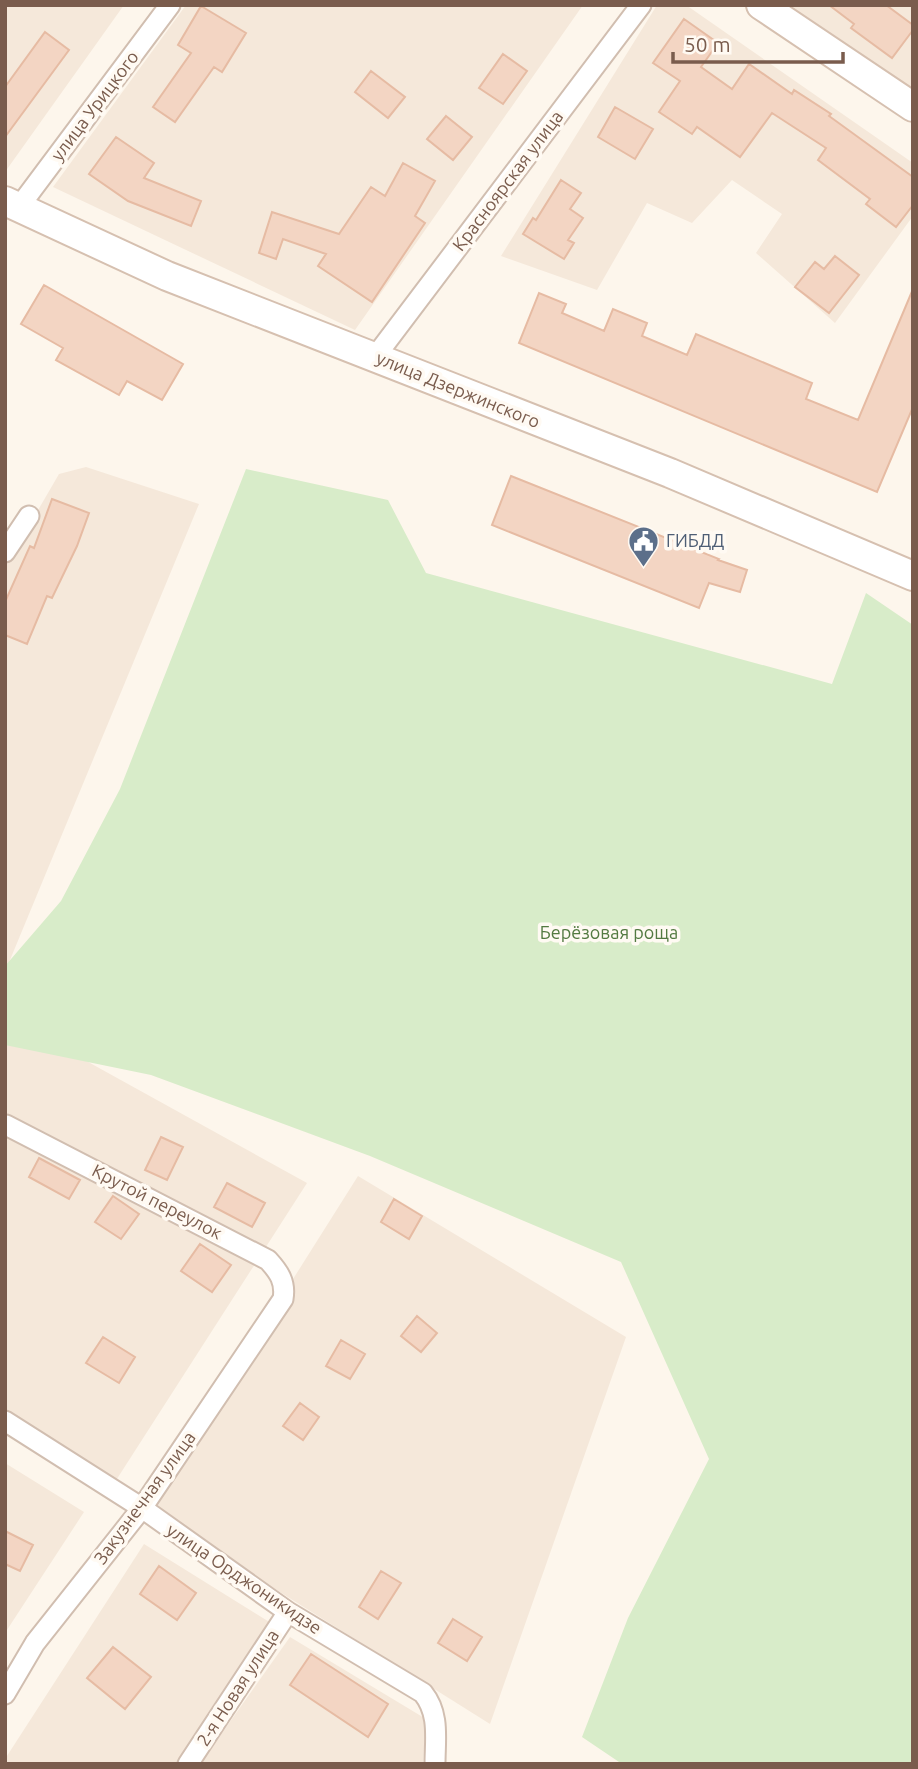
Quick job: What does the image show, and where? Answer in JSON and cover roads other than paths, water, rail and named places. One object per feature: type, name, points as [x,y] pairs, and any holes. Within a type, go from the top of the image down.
[{"type":"main road","points":[[761,5],[913,107]]},
{"type":"main road","name":"улица Дзержинского","points":[[12,204],[167,275],[670,473],[913,576]]},
{"type":"street","name":"улица Урицкого","points":[[12,204],[170,5]]},
{"type":"street","name":"Красноярская улица","points":[[375,356],[641,5]]},
{"type":"street","points":[[5,552],[29,516]]},
{"type":"street","name":"Крутой переулок","points":[[6,1125],[268,1259],[278,1271],[285,1287],[283,1299]]},
{"type":"street","name":"Закузнечная улица","points":[[5,1694],[35,1643],[142,1508],[283,1299]]},
{"type":"street","name":"улица Орджоникидзе","points":[[5,1422],[142,1508],[288,1612],[424,1693],[431,1703],[435,1717],[435,1764]]},
{"type":"street","name":"2-я Новая улица","points":[[188,1764],[288,1612]]},
{"type":"place","name":"ГИБДД","points":[[643,568]]},
{"type":"park label","name":"Берёзовая роща","points":[[609,933]]}]
